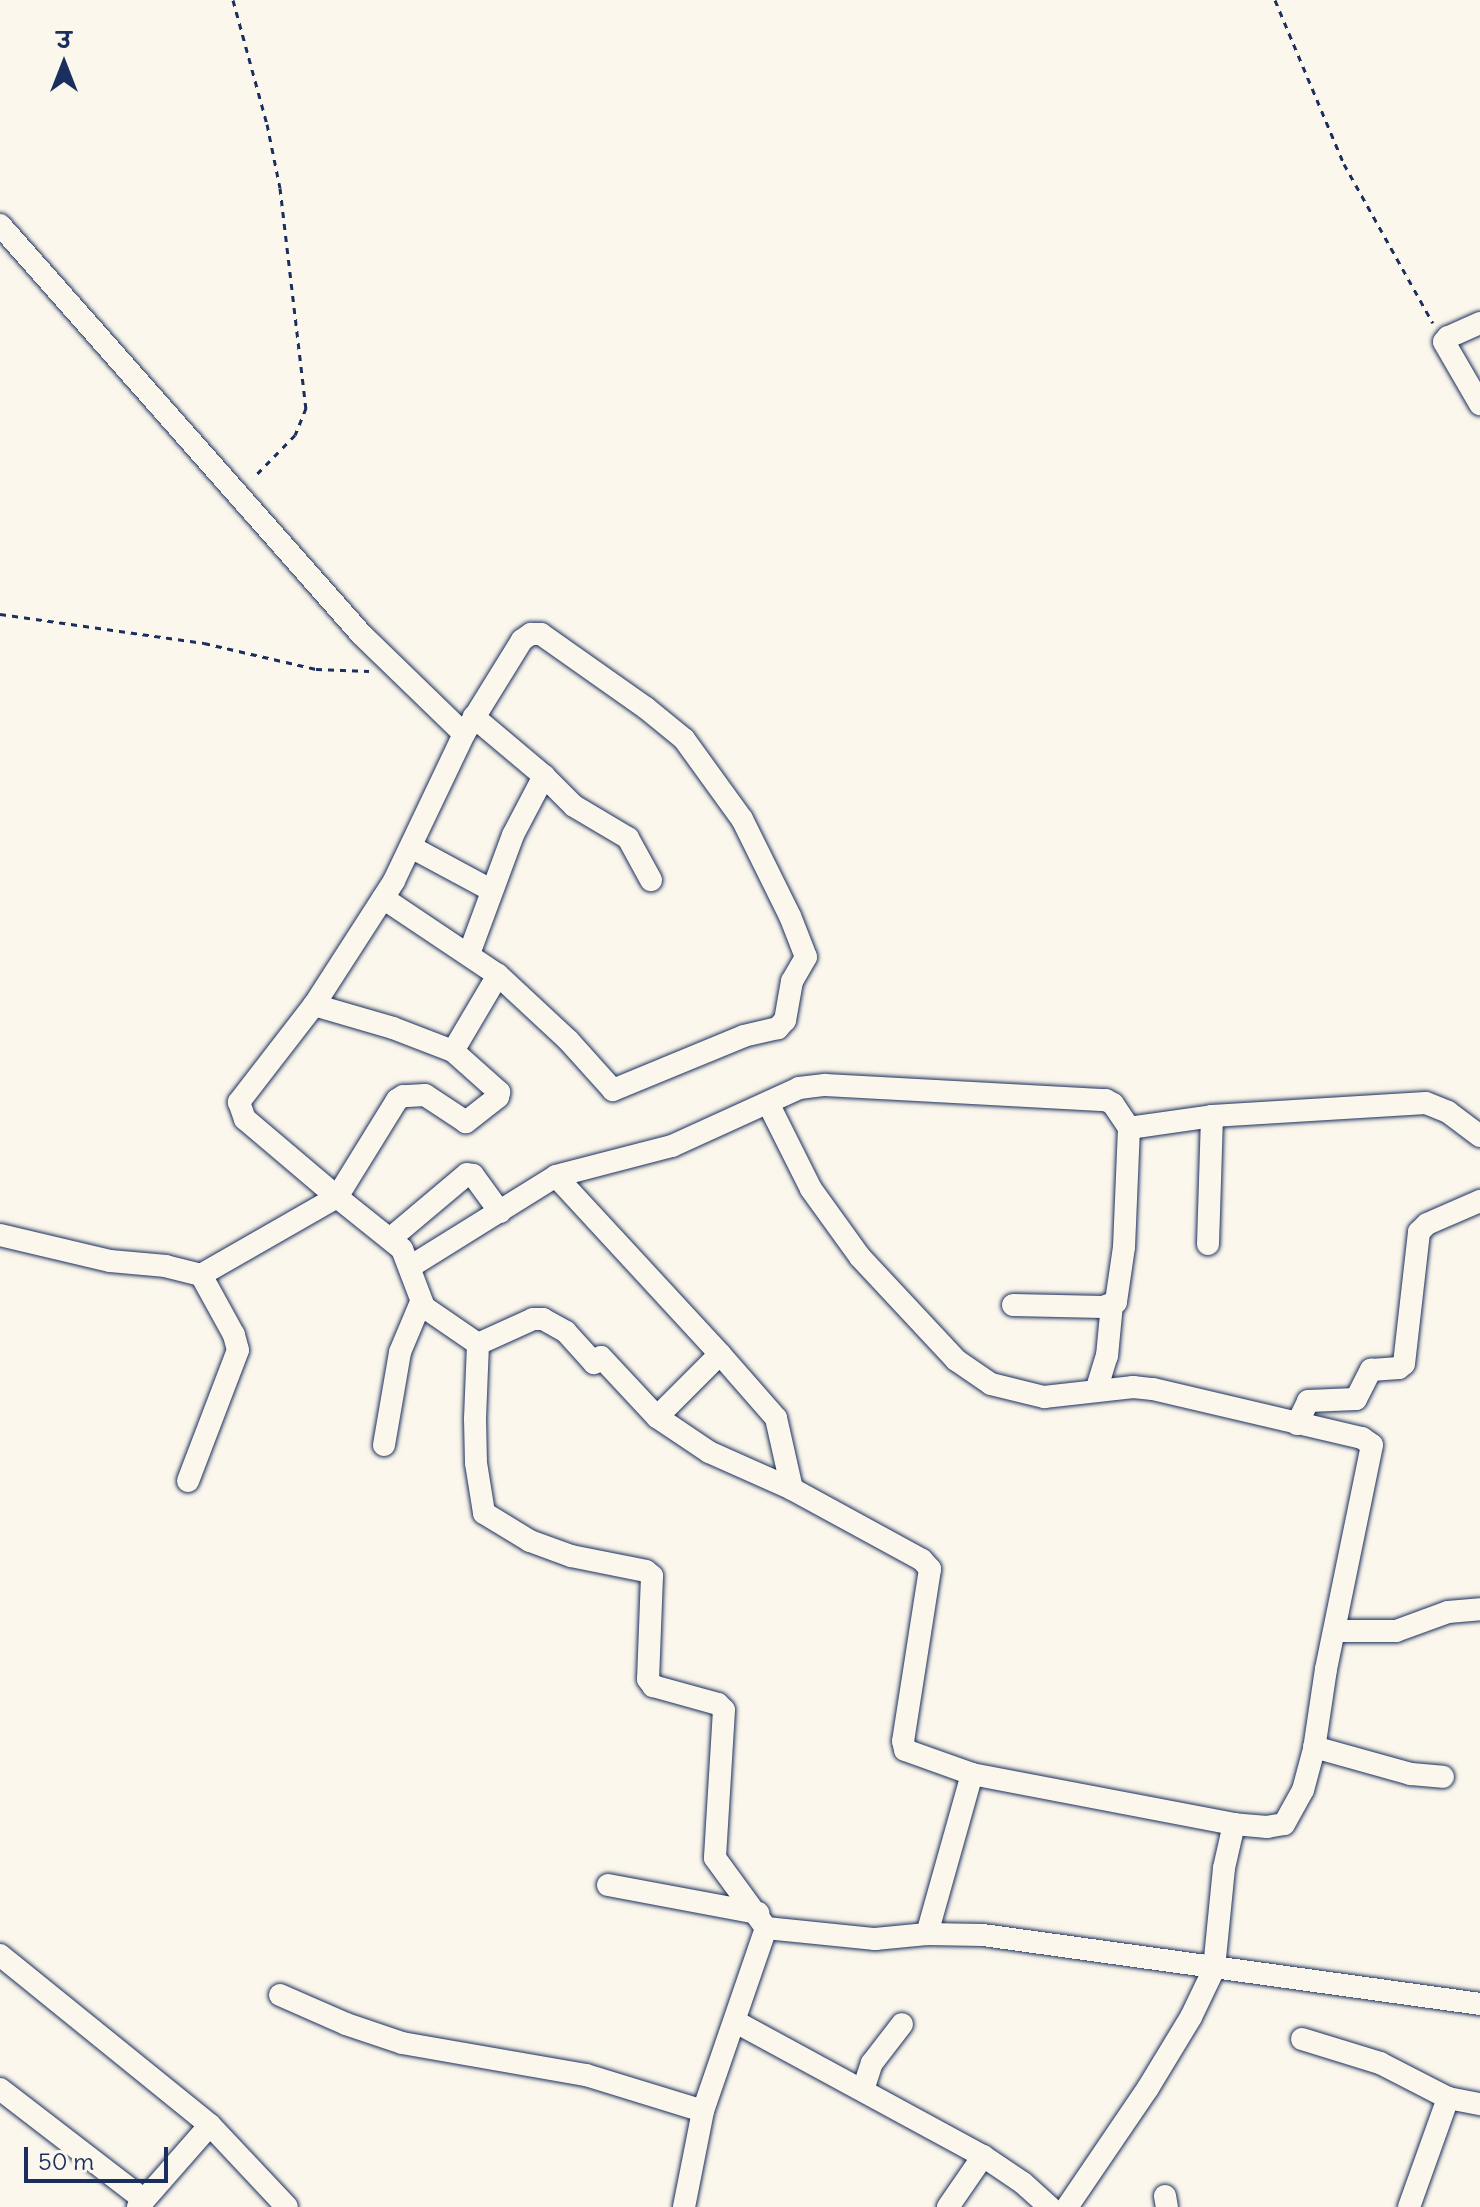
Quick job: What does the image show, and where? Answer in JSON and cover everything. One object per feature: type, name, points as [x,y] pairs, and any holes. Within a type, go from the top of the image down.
[{"type":"street","points":[[0,225],[236,494],[397,670],[469,726],[544,776],[574,806],[628,838],[651,880]]},
{"type":"street","points":[[1480,323],[1448,337],[1444,342],[1480,404]]},
{"type":"street","points":[[383,898],[498,975],[568,1040],[613,1090],[744,1036],[778,1028],[785,1020],[792,981],[803,966],[806,953],[742,819],[684,739],[646,708],[536,633],[522,640],[469,726],[383,898],[314,1005],[242,1095],[239,1106],[245,1119],[391,1238],[402,1249],[421,1302],[448,1326],[478,1344]]},
{"type":"street","points":[[469,954],[513,835],[544,776]]},
{"type":"street","points":[[411,847],[491,890]]},
{"type":"street","points":[[453,1051],[498,975]]},
{"type":"street","points":[[0,1235],[110,1261],[166,1266],[201,1275],[337,1197],[397,1100],[403,1096],[425,1095],[466,1122],[498,1097],[498,1089],[453,1051],[314,1005]]},
{"type":"street","points":[[410,1267],[556,1176],[672,1146],[799,1088],[825,1085],[1095,1097],[1113,1104],[1129,1128],[1124,1247],[1118,1294],[1112,1304],[1107,1356],[1096,1391]]},
{"type":"street","points":[[478,1344],[533,1319],[543,1319],[566,1332],[594,1364],[601,1357],[657,1417],[709,1452],[792,1489],[927,1564],[930,1583],[903,1747],[972,1774],[1234,1824],[1284,1824],[1303,1790],[1314,1747],[1372,1445],[1362,1438],[1153,1389],[1044,1397],[991,1384],[956,1360],[860,1257],[811,1189],[768,1103]]},
{"type":"street","points":[[1129,1128],[1212,1116],[1426,1103],[1448,1112],[1480,1136]]},
{"type":"street","points":[[1208,1244],[1212,1116]]},
{"type":"street","points":[[391,1238],[467,1174],[473,1175],[500,1212]]},
{"type":"street","points":[[556,1176],[776,1418],[792,1489]]},
{"type":"street","points":[[1297,1424],[1308,1401],[1356,1399],[1371,1370],[1404,1364],[1419,1232],[1427,1224],[1480,1201]]},
{"type":"street","points":[[188,1481],[238,1350],[234,1335],[201,1275]]},
{"type":"street","points":[[384,1445],[400,1352],[421,1302]]},
{"type":"street","points":[[1013,1305],[1112,1304]]},
{"type":"street","points":[[478,1344],[475,1434],[484,1513],[530,1541],[571,1556],[646,1571],[652,1576],[648,1679],[653,1686],[718,1704],[724,1710],[715,1858],[762,1921]]},
{"type":"street","points":[[657,1417],[720,1354]]},
{"type":"street","points":[[1335,1631],[1396,1631],[1448,1612],[1480,1609]]},
{"type":"street","points":[[1314,1747],[1411,1774],[1443,1777]]},
{"type":"street","points":[[927,1934],[972,1774]]},
{"type":"street","points":[[1067,2207],[1148,2088],[1191,2017],[1214,1969],[1224,1868],[1234,1824]]},
{"type":"street","points":[[608,1885],[762,1921],[875,1939],[927,1934],[983,1935],[1480,2004]]},
{"type":"street","points":[[684,2207],[703,2111],[736,2022],[762,1921]]},
{"type":"street","points":[[0,1955],[210,2125],[287,2207]]},
{"type":"street","points":[[280,1995],[402,2043],[586,2075],[703,2111]]},
{"type":"street","points":[[736,2022],[983,2156],[1023,2183],[1050,2207]]},
{"type":"street","points":[[863,2090],[872,2063],[902,2024]]},
{"type":"street","points":[[1302,2039],[1380,2063],[1448,2098],[1480,2104]]},
{"type":"street","points":[[0,2089],[141,2203],[210,2125]]},
{"type":"street","points":[[1409,2207],[1448,2098]]},
{"type":"street","points":[[948,2207],[983,2156]]},
{"type":"path","points":[[233,0],[267,124],[280,188],[306,408],[295,435],[236,494]]},
{"type":"path","points":[[1275,0],[1344,164],[1444,342]]},
{"type":"path","points":[[0,614],[204,643],[316,669],[397,670]]}]
